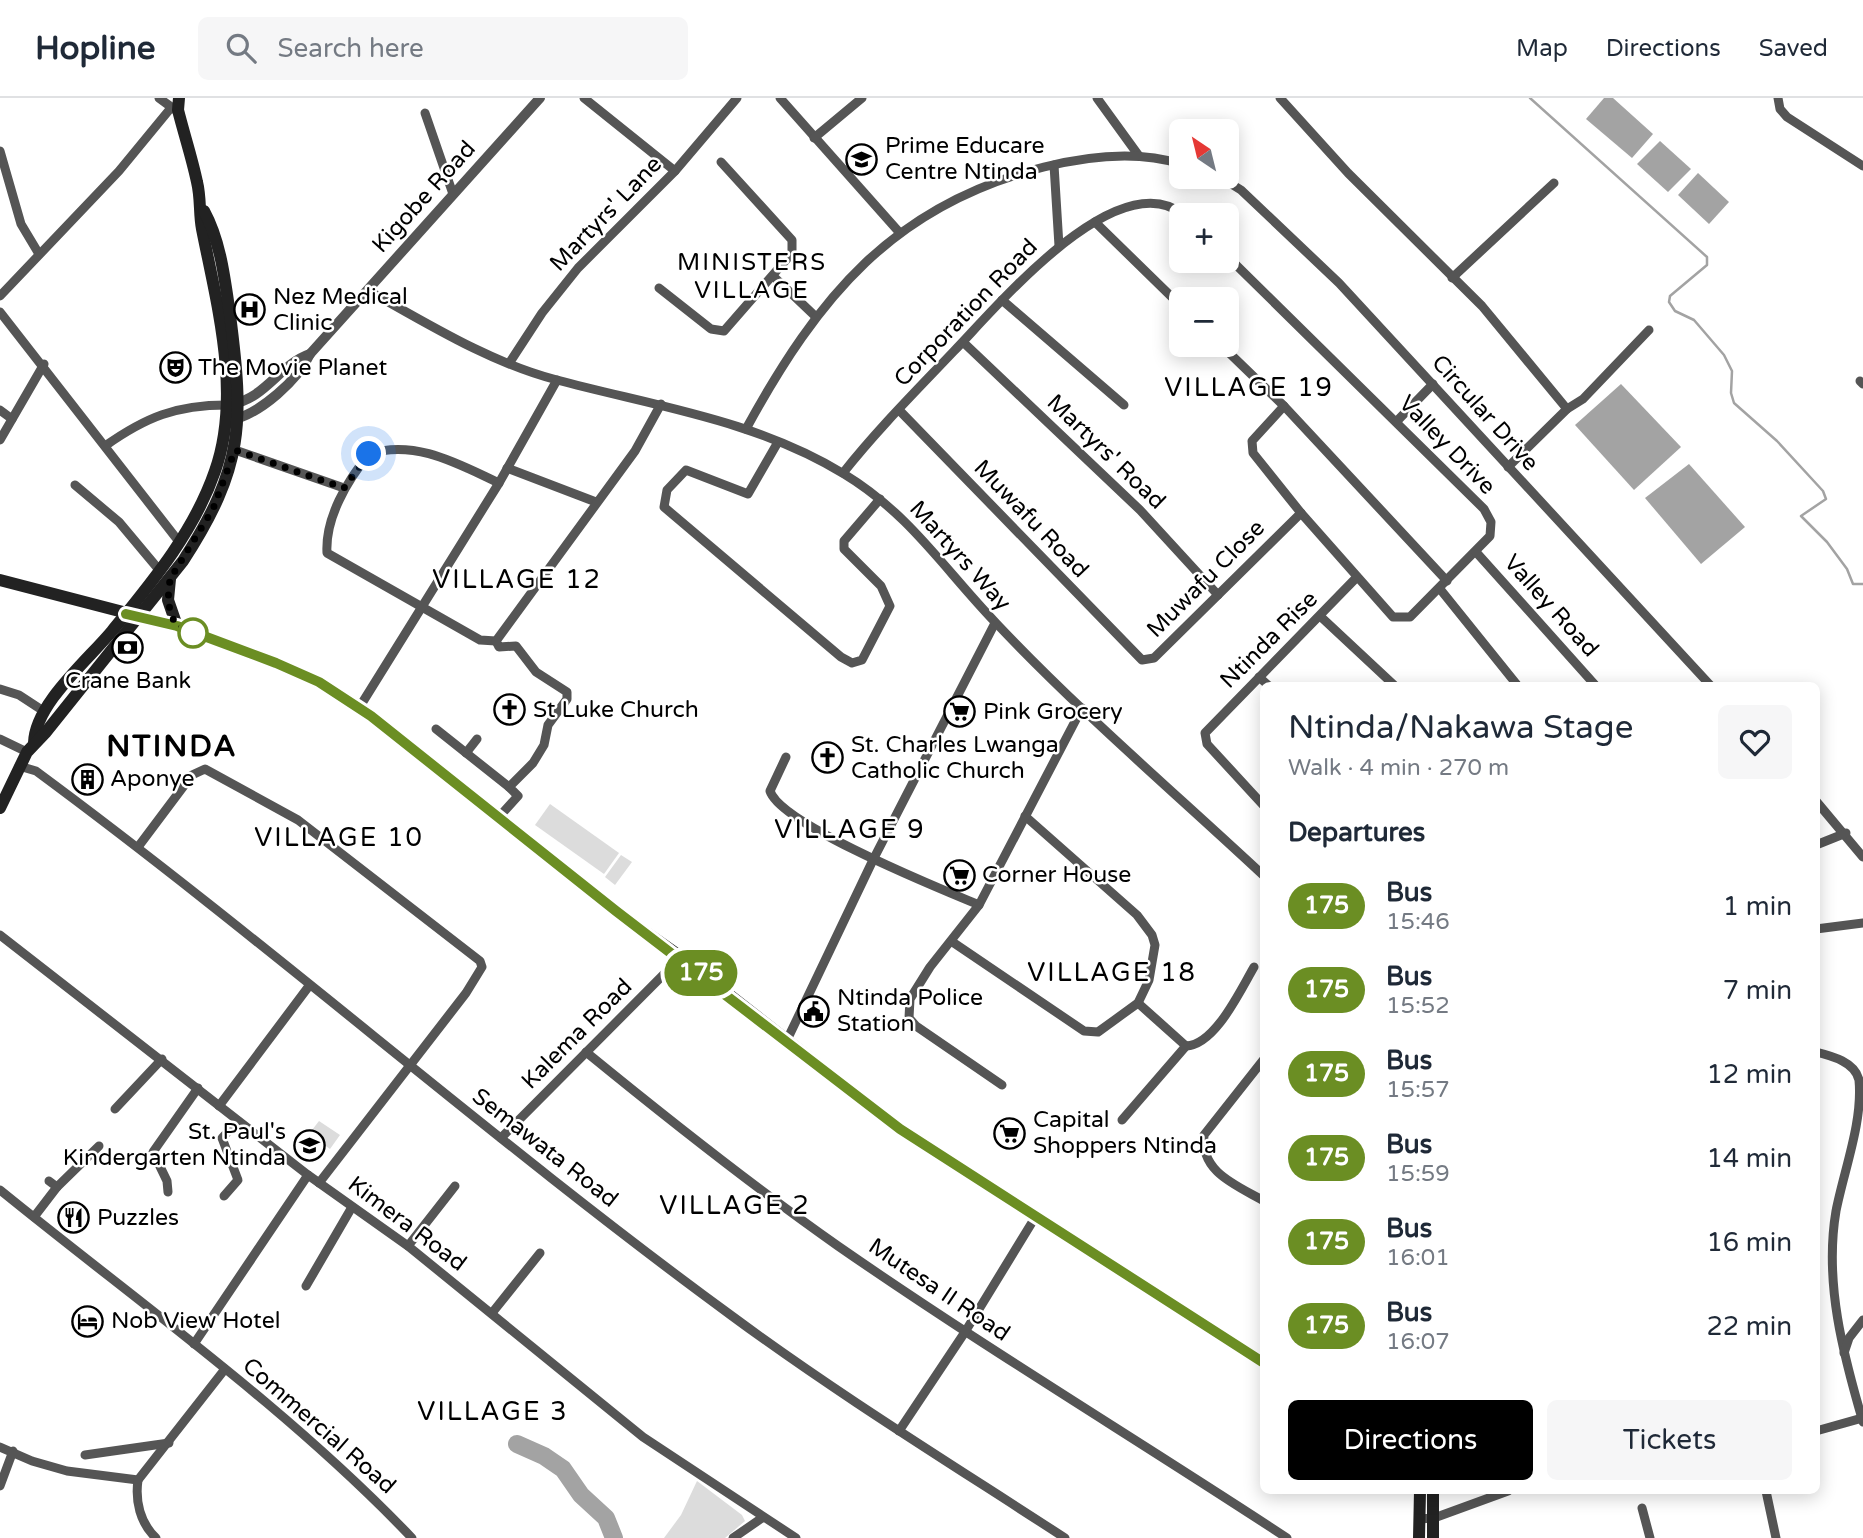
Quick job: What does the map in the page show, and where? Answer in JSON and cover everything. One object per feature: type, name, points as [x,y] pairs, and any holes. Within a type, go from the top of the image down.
[{"type":"main road","points":[[0,808],[19,765],[30,748],[140,616],[165,575],[213,509],[235,450],[216,296],[201,221],[202,208],[176,106]]},
{"type":"main road","points":[[30,748],[45,712],[126,614],[165,575],[215,472],[232,412]]},
{"type":"main road","points":[[165,575],[168,600],[177,626]]},
{"type":"main road","points":[[0,580],[177,626],[319,682],[359,708],[900,1129],[1260,1360]]},
{"type":"main road","points":[[1419,1538],[1420,1494]]},
{"type":"main road","points":[[1433,1494],[1433,1538]]},
{"type":"street","points":[[0,296],[110,181],[176,106],[159,98]]},
{"type":"street","name":"Kigobe Road","points":[[232,412],[295,362],[310,354],[540,98]]},
{"type":"street","points":[[584,98],[674,171]]},
{"type":"street","name":"Martyrs' Lane","points":[[510,362],[542,313],[578,268],[674,171],[737,98]]},
{"type":"street","points":[[780,98],[899,232]]},
{"type":"street","points":[[814,138],[862,98]]},
{"type":"street","points":[[1097,98],[1139,156]]},
{"type":"street","points":[[1280,98],[1348,173],[1482,306],[1567,409]]},
{"type":"street","points":[[1778,98],[1780,109],[1787,117],[1863,166]]},
{"type":"street","points":[[425,113],[453,194]]},
{"type":"street","points":[[0,151],[21,223],[39,254]]},
{"type":"street","points":[[746,429],[778,371],[816,316],[899,232],[960,195],[1010,176],[1054,165],[1111,156],[1139,156],[1169,161]]},
{"type":"street","points":[[660,288],[711,329],[724,331],[792,253],[792,240],[721,162]]},
{"type":"street","points":[[1054,165],[1059,246]]},
{"type":"street","points":[[1452,278],[1554,183]]},
{"type":"street","name":"Circular Drive","points":[[1239,189],[1300,244],[1433,384],[1707,682]]},
{"type":"street","name":"Corporation Road","points":[[844,474],[898,410],[1002,300],[1059,246],[1095,222],[1136,204],[1169,211]]},
{"type":"street","points":[[1095,222],[1169,294]]},
{"type":"street","name":"Valley Drive","points":[[1239,268],[1484,509],[1493,530],[1476,552],[1415,614],[1399,619],[1393,617],[1301,513],[1251,448],[1252,441],[1284,406]]},
{"type":"street","points":[[773,276],[816,316]]},
{"type":"street","name":"Martyrs Way","points":[[369,290],[428,324],[510,362],[557,380],[661,404],[746,429],[844,474],[909,523],[995,622],[1082,708],[1260,872]]},
{"type":"street","points":[[1002,300],[1124,405]]},
{"type":"street","points":[[0,312],[180,542]]},
{"type":"street","points":[[1508,467],[1567,409],[1583,399],[1649,330]]},
{"type":"street","name":"Martyrs' Road","points":[[963,342],[1140,510],[1218,595]]},
{"type":"street","points":[[1233,357],[1284,406],[1443,585],[1515,682]]},
{"type":"street","points":[[0,440],[44,365]]},
{"type":"street","points":[[359,708],[499,483],[557,380]]},
{"type":"street","points":[[1397,421],[1433,384]]},
{"type":"street","points":[[496,641],[635,451],[661,404]]},
{"type":"street","points":[[105,446],[141,421],[190,405],[232,412]]},
{"type":"street","points":[[0,410],[12,419]]},
{"type":"street","name":"Muwafu Road","points":[[898,410],[1135,656]]},
{"type":"street","points":[[778,442],[748,494],[686,470],[667,490],[664,507],[841,657],[852,663],[862,660],[890,606],[881,586],[844,549],[844,541],[880,499]]},
{"type":"street","points":[[496,641],[480,640],[327,553],[326,543],[344,488],[369,454],[403,449],[450,460],[499,483]]},
{"type":"street","points":[[235,450],[344,488]]},
{"type":"street","points":[[507,468],[596,502]]},
{"type":"street","points":[[75,485],[119,522],[165,575]]},
{"type":"street","name":"Muwafu Close","points":[[1135,656],[1142,660],[1154,658],[1301,513]]},
{"type":"street","name":"Valley Road","points":[[1476,552],[1592,682]]},
{"type":"street","name":"Ntinda Rise","points":[[1260,802],[1208,744],[1204,738],[1207,729],[1357,577]]},
{"type":"street","points":[[1320,616],[1391,682]]},
{"type":"street","points":[[787,1040],[873,860],[995,622]]},
{"type":"street","points":[[496,641],[499,648],[516,646],[536,672],[567,692],[567,699],[548,725],[544,745],[533,763],[509,787]]},
{"type":"street","points":[[1259,677],[1265,682]]},
{"type":"street","points":[[0,689],[19,695],[45,712]]},
{"type":"street","points":[[1002,1085],[916,1026],[909,1018],[910,999],[979,905],[1082,708]]},
{"type":"street","points":[[436,729],[518,796],[498,818]]},
{"type":"street","points":[[0,739],[30,748]]},
{"type":"street","points":[[466,753],[477,739]]},
{"type":"street","points":[[786,757],[772,784],[772,799],[873,860],[979,905]]},
{"type":"street","name":"Semawata Road","points":[[19,765],[36,771],[138,847],[408,1067],[732,1316],[899,1431],[1065,1538]]},
{"type":"street","points":[[138,847],[192,775],[205,769],[298,820],[480,961],[482,967],[466,993],[319,1182]]},
{"type":"street","points":[[1820,805],[1846,833],[1863,857]]},
{"type":"street","points":[[951,941],[1084,1031],[1098,1032],[1138,1003],[1149,980],[1155,945],[1152,935],[1137,915],[1025,816]]},
{"type":"street","points":[[1820,843],[1846,833]]},
{"type":"street","points":[[1820,928],[1863,922]]},
{"type":"street","name":"Kimera Road","points":[[0,935],[308,1175],[408,1246],[643,1437],[796,1538]]},
{"type":"street","name":"Kalema Road","points":[[500,1138],[681,957]]},
{"type":"street","points":[[1122,1120],[1186,1046],[1204,1042],[1254,967]]},
{"type":"street","points":[[219,1106],[309,986]]},
{"type":"street","points":[[1138,1003],[1186,1046]]},
{"type":"street","name":"Mutesa II Road","points":[[586,1052],[776,1201],[965,1332],[1287,1538]]},
{"type":"street","points":[[1820,1053],[1840,1060],[1857,1074],[1860,1080],[1861,1119],[1833,1237],[1838,1324],[1843,1354],[1863,1420],[1820,1430]]},
{"type":"street","points":[[115,1109],[162,1059]]},
{"type":"street","points":[[1260,1064],[1204,1135],[1203,1148],[1206,1161],[1216,1172],[1260,1199]]},
{"type":"street","points":[[169,1192],[167,1181],[153,1153],[198,1088]]},
{"type":"street","points":[[224,1196],[238,1180],[222,1138],[238,1121]]},
{"type":"street","points":[[34,1217],[53,1184],[99,1146]]},
{"type":"street","points":[[194,1344],[308,1175]]},
{"type":"street","points":[[408,1246],[455,1186]]},
{"type":"street","name":"Commercial Road","points":[[0,1190],[225,1369],[360,1486],[412,1538]]},
{"type":"street","points":[[306,1286],[352,1207]]},
{"type":"street","points":[[899,1431],[965,1332],[1036,1216]]},
{"type":"street","points":[[492,1313],[540,1253]]},
{"type":"street","points":[[1843,1354],[1849,1338],[1863,1320]]},
{"type":"street","points":[[156,1538],[143,1521],[138,1503],[138,1480],[225,1369]]},
{"type":"street","points":[[85,1455],[169,1443]]},
{"type":"street","points":[[0,1447],[32,1461],[67,1471],[138,1480]]},
{"type":"street","points":[[0,1486],[13,1451]]},
{"type":"street","points":[[1419,1519],[1434,1518],[1500,1494]]},
{"type":"street","points":[[1767,1494],[1776,1538]]},
{"type":"street","points":[[1642,1508],[1650,1538]]},
{"type":"street","points":[[733,1538],[762,1518]]},
{"type":"shaded area","points":[[1604,98],[1613,98],[1653,134],[1632,158],[1586,119]]},
{"type":"shaded area","points":[[1660,141],[1691,169],[1668,192],[1637,164]]},
{"type":"shaded area","points":[[1698,173],[1729,202],[1709,224],[1678,195]]},
{"type":"shaded area","points":[[1621,384],[1681,447],[1634,490],[1575,425]]},
{"type":"shaded area","points":[[1689,464],[1745,527],[1701,564],[1645,498]]},
{"type":"shaded area","points":[[550,804],[619,853],[604,874],[535,825]]},
{"type":"shaded area","points":[[621,855],[632,862],[615,885],[605,877]]},
{"type":"shaded area","points":[[319,1121],[340,1135],[330,1149],[309,1134]]},
{"type":"shaded area","points":[[697,1481],[742,1515],[745,1521],[725,1538],[664,1538],[681,1515]]},
{"type":"waterway","points":[[1530,98],[1707,257],[1707,265],[1670,296],[1669,302],[1675,311],[1694,320],[1724,355],[1732,371],[1731,393],[1734,403],[1777,441],[1823,491],[1826,499],[1801,516],[1827,542],[1847,569],[1853,584],[1863,584]]},
{"type":"waterway","points":[[517,1444],[544,1456],[563,1469],[581,1495],[606,1518],[614,1538]]},
{"type":"bus line","name":"175","points":[[126,614],[177,626],[276,663],[319,682],[371,716],[616,911],[681,957],[900,1129],[1260,1360]]},
{"type":"place","name":"Prime Educare Centre Ntinda","points":[[862,159]]},
{"type":"place","name":"Nez Medical Clinic","points":[[250,310]]},
{"type":"place","name":"The Movie Planet","points":[[175,368]]},
{"type":"place","name":"Crane Bank","points":[[128,647]]},
{"type":"place","name":"St Luke Church","points":[[510,710]]},
{"type":"place","name":"Pink Grocery","points":[[960,712]]},
{"type":"place","name":"St. Charles Lwanga Catholic Church","points":[[828,758]]},
{"type":"place","name":"Aponye","points":[[87,779]]},
{"type":"place","name":"Corner House","points":[[959,875]]},
{"type":"place","name":"Ntinda Police Station","points":[[814,1011]]},
{"type":"place","name":"Capital Shoppers Ntinda","points":[[1010,1133]]},
{"type":"place","name":"St. Paul's Kindergarten Ntinda","points":[[309,1145]]},
{"type":"place","name":"Puzzles","points":[[74,1218]]},
{"type":"place","name":"Nob View Hotel","points":[[88,1321]]},
{"type":"district","name":"MINISTERS VILLAGE","points":[[752,276]]},
{"type":"district","name":"VILLAGE 19","points":[[1249,387]]},
{"type":"district","name":"VILLAGE 12","points":[[517,579]]},
{"type":"district","name":"NTINDA","points":[[172,746]]},
{"type":"district","name":"VILLAGE 9","points":[[850,829]]},
{"type":"district","name":"VILLAGE 10","points":[[339,837]]},
{"type":"district","name":"VILLAGE 18","points":[[1112,972]]},
{"type":"district","name":"VILLAGE 2","points":[[735,1205]]},
{"type":"district","name":"VILLAGE 3","points":[[493,1411]]},
{"type":"route","points":[[193,633],[177,626],[171,615],[168,600],[170,579],[198,539],[228,476],[235,450],[344,488],[369,454]]}]
